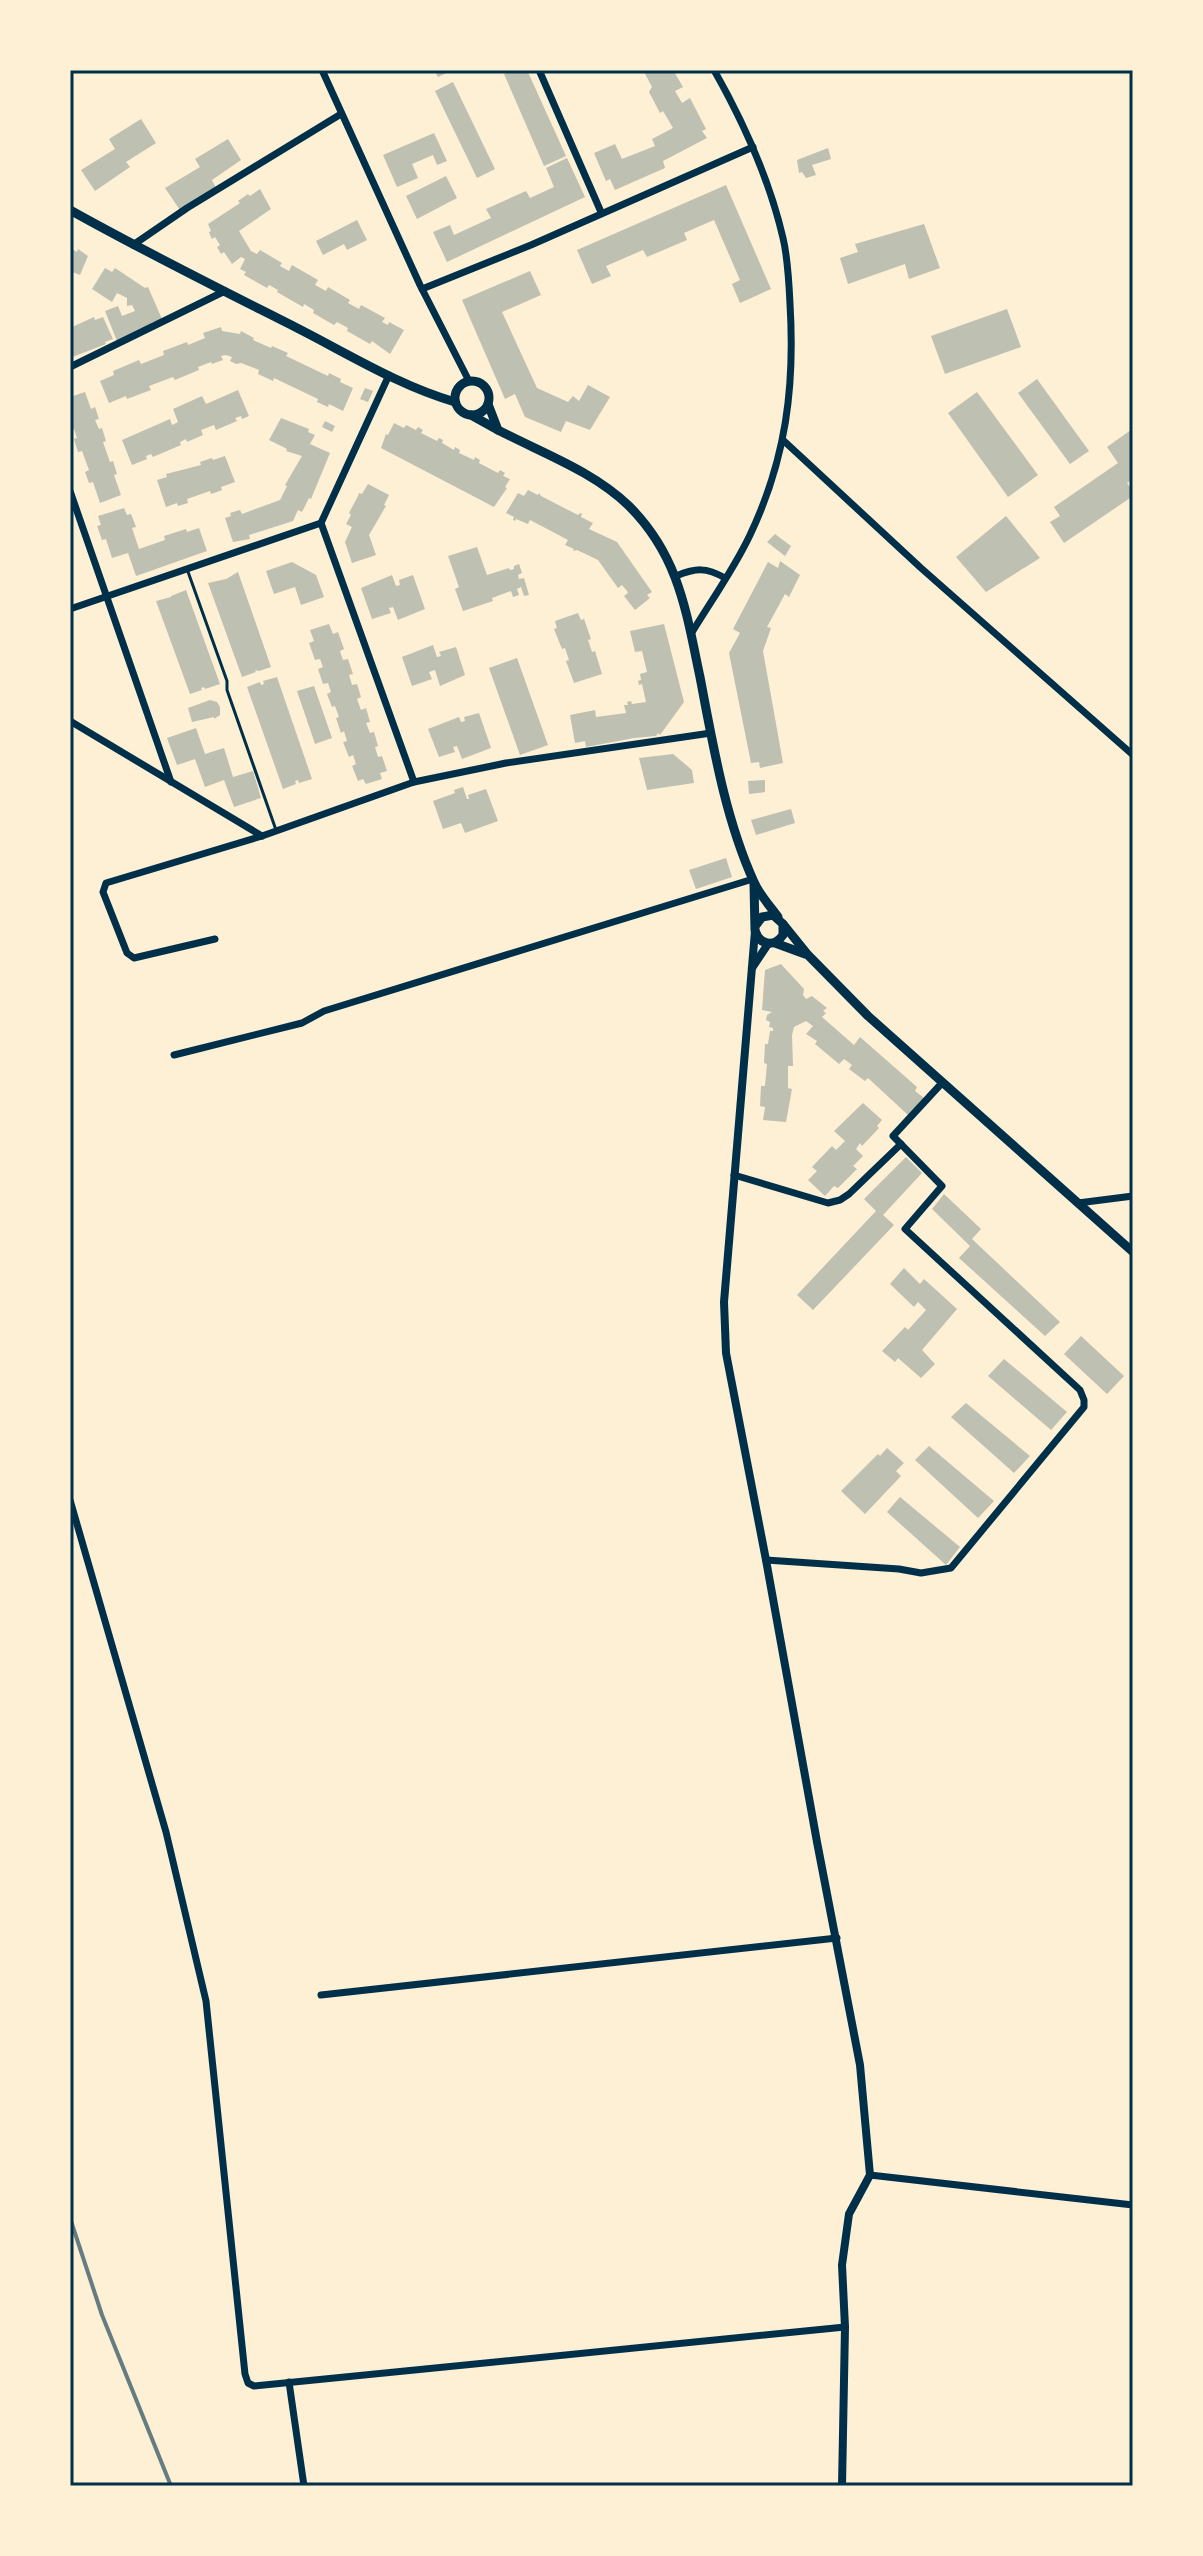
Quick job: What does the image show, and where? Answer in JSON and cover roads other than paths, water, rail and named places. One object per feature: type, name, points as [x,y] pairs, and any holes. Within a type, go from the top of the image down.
[{"type":"main road","points":[[70,210],[389,375],[429,394],[455,402]]},
{"type":"main road","points":[[498,430],[488,404],[487,389],[479,382],[463,383],[456,391],[455,402],[461,411],[471,415],[498,430],[595,479],[629,507],[666,554],[676,576],[691,634],[728,806],[753,882],[755,928],[759,940],[808,955]]},
{"type":"main road","points":[[471,415],[481,412],[488,404]]},
{"type":"main road","points":[[753,882],[808,955],[868,1016],[1133,1252]]},
{"type":"main road","points":[[755,928],[758,920],[767,915],[781,921]]},
{"type":"main road","points":[[772,943],[783,935],[781,921]]},
{"type":"street","points":[[322,70],[422,289],[469,381]]},
{"type":"street","points":[[539,70],[601,212]]},
{"type":"street","points":[[691,634],[757,519],[784,441],[792,381],[787,261],[771,195],[753,147],[714,70]]},
{"type":"street","points":[[133,245],[187,208],[341,114]]},
{"type":"street","points":[[422,289],[531,245],[753,147]]},
{"type":"street","points":[[70,367],[225,291]]},
{"type":"street","points":[[389,375],[321,523],[414,782]]},
{"type":"street","points":[[784,441],[889,539],[1133,755]]},
{"type":"street","points":[[70,491],[171,782]]},
{"type":"street","points":[[70,609],[321,523]]},
{"type":"street","points":[[676,576],[699,568],[725,578]]},
{"type":"street","points":[[70,721],[262,836]]},
{"type":"street","points":[[215,939],[134,958],[127,953],[103,892],[106,883],[262,836],[414,782],[506,763],[711,733]]},
{"type":"street","points":[[174,1055],[302,1023],[324,1011],[753,882]]},
{"type":"street","points":[[755,928],[724,1302],[726,1353],[860,2065],[870,2175],[849,2214],[842,2265],[845,2327],[842,2486]]},
{"type":"street","points":[[751,968],[772,943]]},
{"type":"street","points":[[766,1560],[921,1573],[951,1568],[1084,1407],[1080,1390],[905,1229],[942,1186],[893,1136],[942,1083]]},
{"type":"street","points":[[734,1175],[828,1203],[849,1194],[901,1144]]},
{"type":"street","points":[[1078,1203],[1133,1196]]},
{"type":"street","points":[[70,1500],[166,1832],[206,2001],[248,2383],[254,2386],[845,2327]]},
{"type":"street","points":[[321,1995],[837,1938]]},
{"type":"street","points":[[870,2175],[1133,2205]]},
{"type":"street","points":[[289,2382],[304,2486]]},
{"type":"lane","points":[[187,569],[276,831]]},
{"type":"railway","points":[[70,2218],[102,2315],[171,2486]]}]
